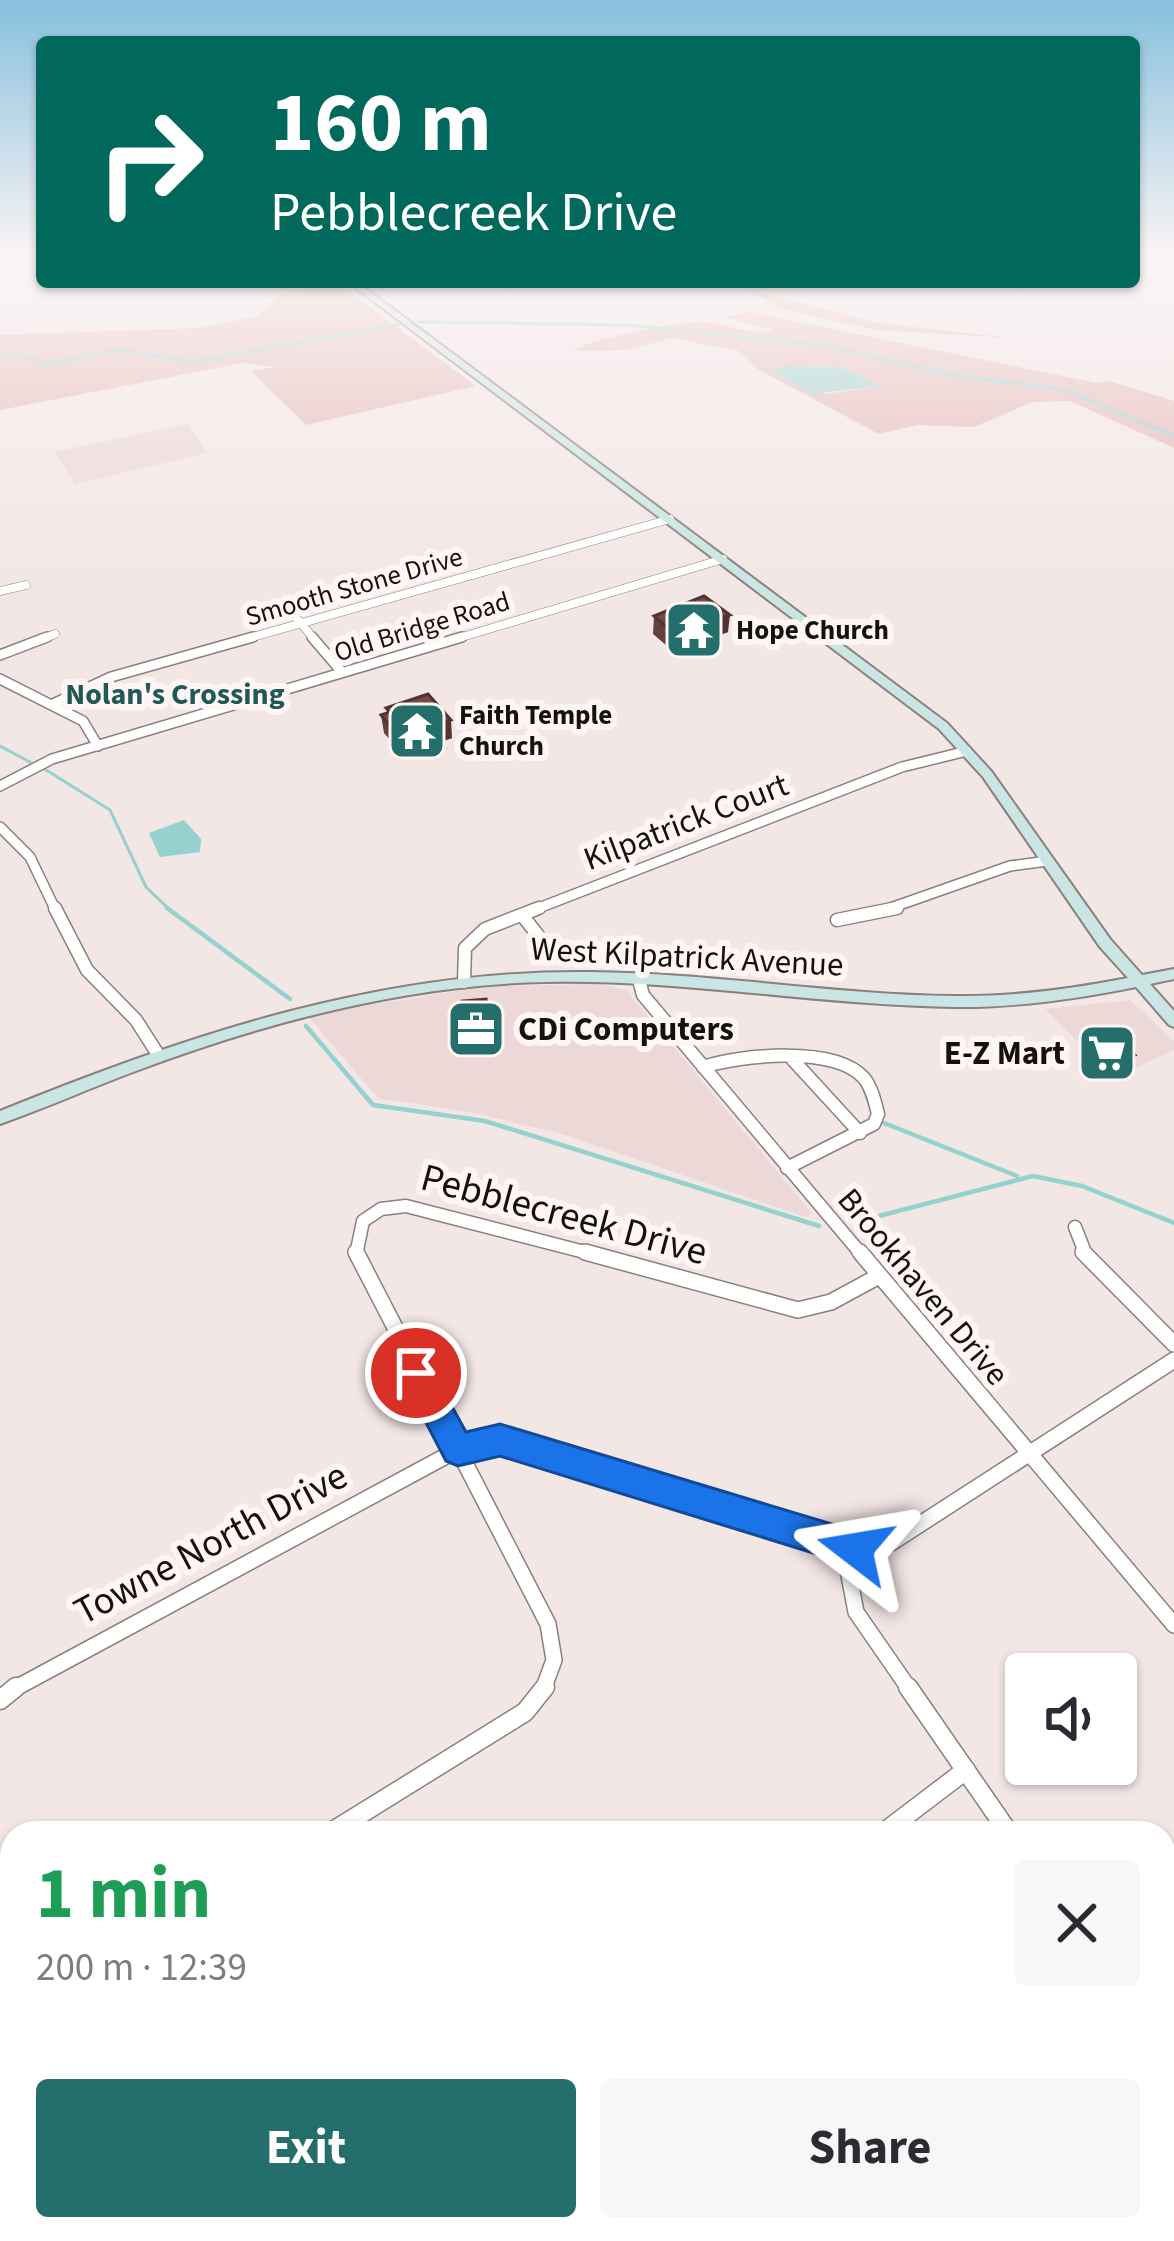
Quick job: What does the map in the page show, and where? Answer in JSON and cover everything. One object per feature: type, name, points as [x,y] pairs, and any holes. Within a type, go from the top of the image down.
[{"type":"main road","points":[[456,360],[943,726],[968,751],[1139,982],[1174,1021]]},
{"type":"main road","name":"West Kilpatrick Avenue","points":[[0,1118],[159,1056],[295,1011],[464,982],[639,980],[956,1002],[1052,996],[1174,974]]},
{"type":"street","name":"Smooth Stone Drive","points":[[53,704],[111,676],[670,519]]},
{"type":"street","name":"Old Bridge Road","points":[[0,786],[40,764],[723,559]]},
{"type":"street","points":[[0,591],[26,585]]},
{"type":"street","points":[[283,602],[342,673]]},
{"type":"street","points":[[0,655],[55,634]]},
{"type":"street","points":[[0,679],[83,721],[98,746]]},
{"type":"street","name":"Kilpatrick Court","points":[[464,982],[469,940],[523,915],[902,767],[968,751]]},
{"type":"street","points":[[0,827],[28,850],[86,969],[140,1021],[159,1056]]},
{"type":"street","points":[[837,920],[908,906],[1010,866],[1047,861]]},
{"type":"street","points":[[523,915],[548,948]]},
{"type":"street","name":"Brookhaven Drive","points":[[639,980],[643,995],[1174,1625]]},
{"type":"street","points":[[703,1067],[739,1055],[845,1065],[866,1079],[878,1114],[860,1133],[788,1168]]},
{"type":"street","points":[[792,1059],[860,1133]]},
{"type":"street","name":"Pebblecreek Drive","points":[[349,1821],[526,1712],[549,1681],[556,1642],[356,1260],[355,1228],[371,1211],[397,1204],[422,1207],[798,1310],[831,1302],[880,1276]]},
{"type":"street","points":[[1075,1227],[1082,1252],[1174,1344]]},
{"type":"street","name":"Towne North Drive","points":[[0,1700],[22,1683],[472,1442],[509,1443],[844,1549],[892,1543],[1174,1360]]},
{"type":"street","points":[[844,1549],[856,1612],[1001,1821]]},
{"type":"street","points":[[899,1821],[966,1770]]},
{"type":"shaded area","points":[[0,360],[440,360],[476,386],[306,425],[251,371],[274,367],[243,363],[0,410]]},
{"type":"shaded area","points":[[748,360],[983,360],[1097,383],[1110,381],[1174,401],[1174,448],[1070,401],[1033,402],[974,427],[917,425],[879,434],[759,370]],"holes":[[[787,366],[842,367],[881,386],[825,394]]]},
{"type":"shaded area","points":[[188,424],[207,453],[75,484],[54,452]]},
{"type":"shaded area","points":[[597,984],[626,990],[812,1213],[806,1217],[562,1134],[475,1113],[378,1098],[307,1015],[489,986]]},
{"type":"shaded area","points":[[1130,1000],[1174,1041],[1174,1050],[1114,1078],[1045,1009]]},
{"type":"water","points":[[842,367],[881,386],[811,394],[771,370]]},
{"type":"water","points":[[184,820],[201,839],[200,852],[160,857],[149,833]]},
{"type":"building","points":[[704,596],[730,615],[709,621],[700,614],[668,628],[654,616]]},
{"type":"building","points":[[428,694],[451,720],[408,734],[398,722],[389,725],[381,715],[390,712],[386,708]]},
{"type":"building","points":[[486,999],[487,1022],[498,1021],[499,1035],[464,1038],[462,1001]]},
{"type":"building","points":[[1114,1033],[1135,1055],[1117,1064],[1090,1040]]},
{"type":"waterway","points":[[38,360],[38,366],[71,360]]},
{"type":"waterway","points":[[180,360],[208,360]]},
{"type":"waterway","points":[[885,360],[953,375],[1066,390],[1174,436]]},
{"type":"waterway","points":[[0,746],[30,762]]},
{"type":"waterway","points":[[43,768],[110,810],[146,887],[171,911]]},
{"type":"waterway","points":[[167,908],[171,911]]},
{"type":"waterway","points":[[171,911],[290,999]]},
{"type":"waterway","points":[[306,1026],[373,1105],[485,1121],[819,1226]]},
{"type":"waterway","points":[[884,1123],[1017,1176]]},
{"type":"waterway","points":[[852,1223],[1033,1176],[1082,1186],[1174,1223]]},
{"type":"place","name":"Hope Church","points":[[694,630]]},
{"type":"place","name":"Faith Temple Church","points":[[417,731]]},
{"type":"place","name":"CDi Computers","points":[[476,1029]]},
{"type":"place","name":"E-Z Mart","points":[[1107,1053]]},
{"type":"district","name":"Nolan's Crossing","points":[[175,694]]},
{"type":"route","points":[[416,1373],[458,1450],[472,1442],[500,1440],[855,1549]]}]
